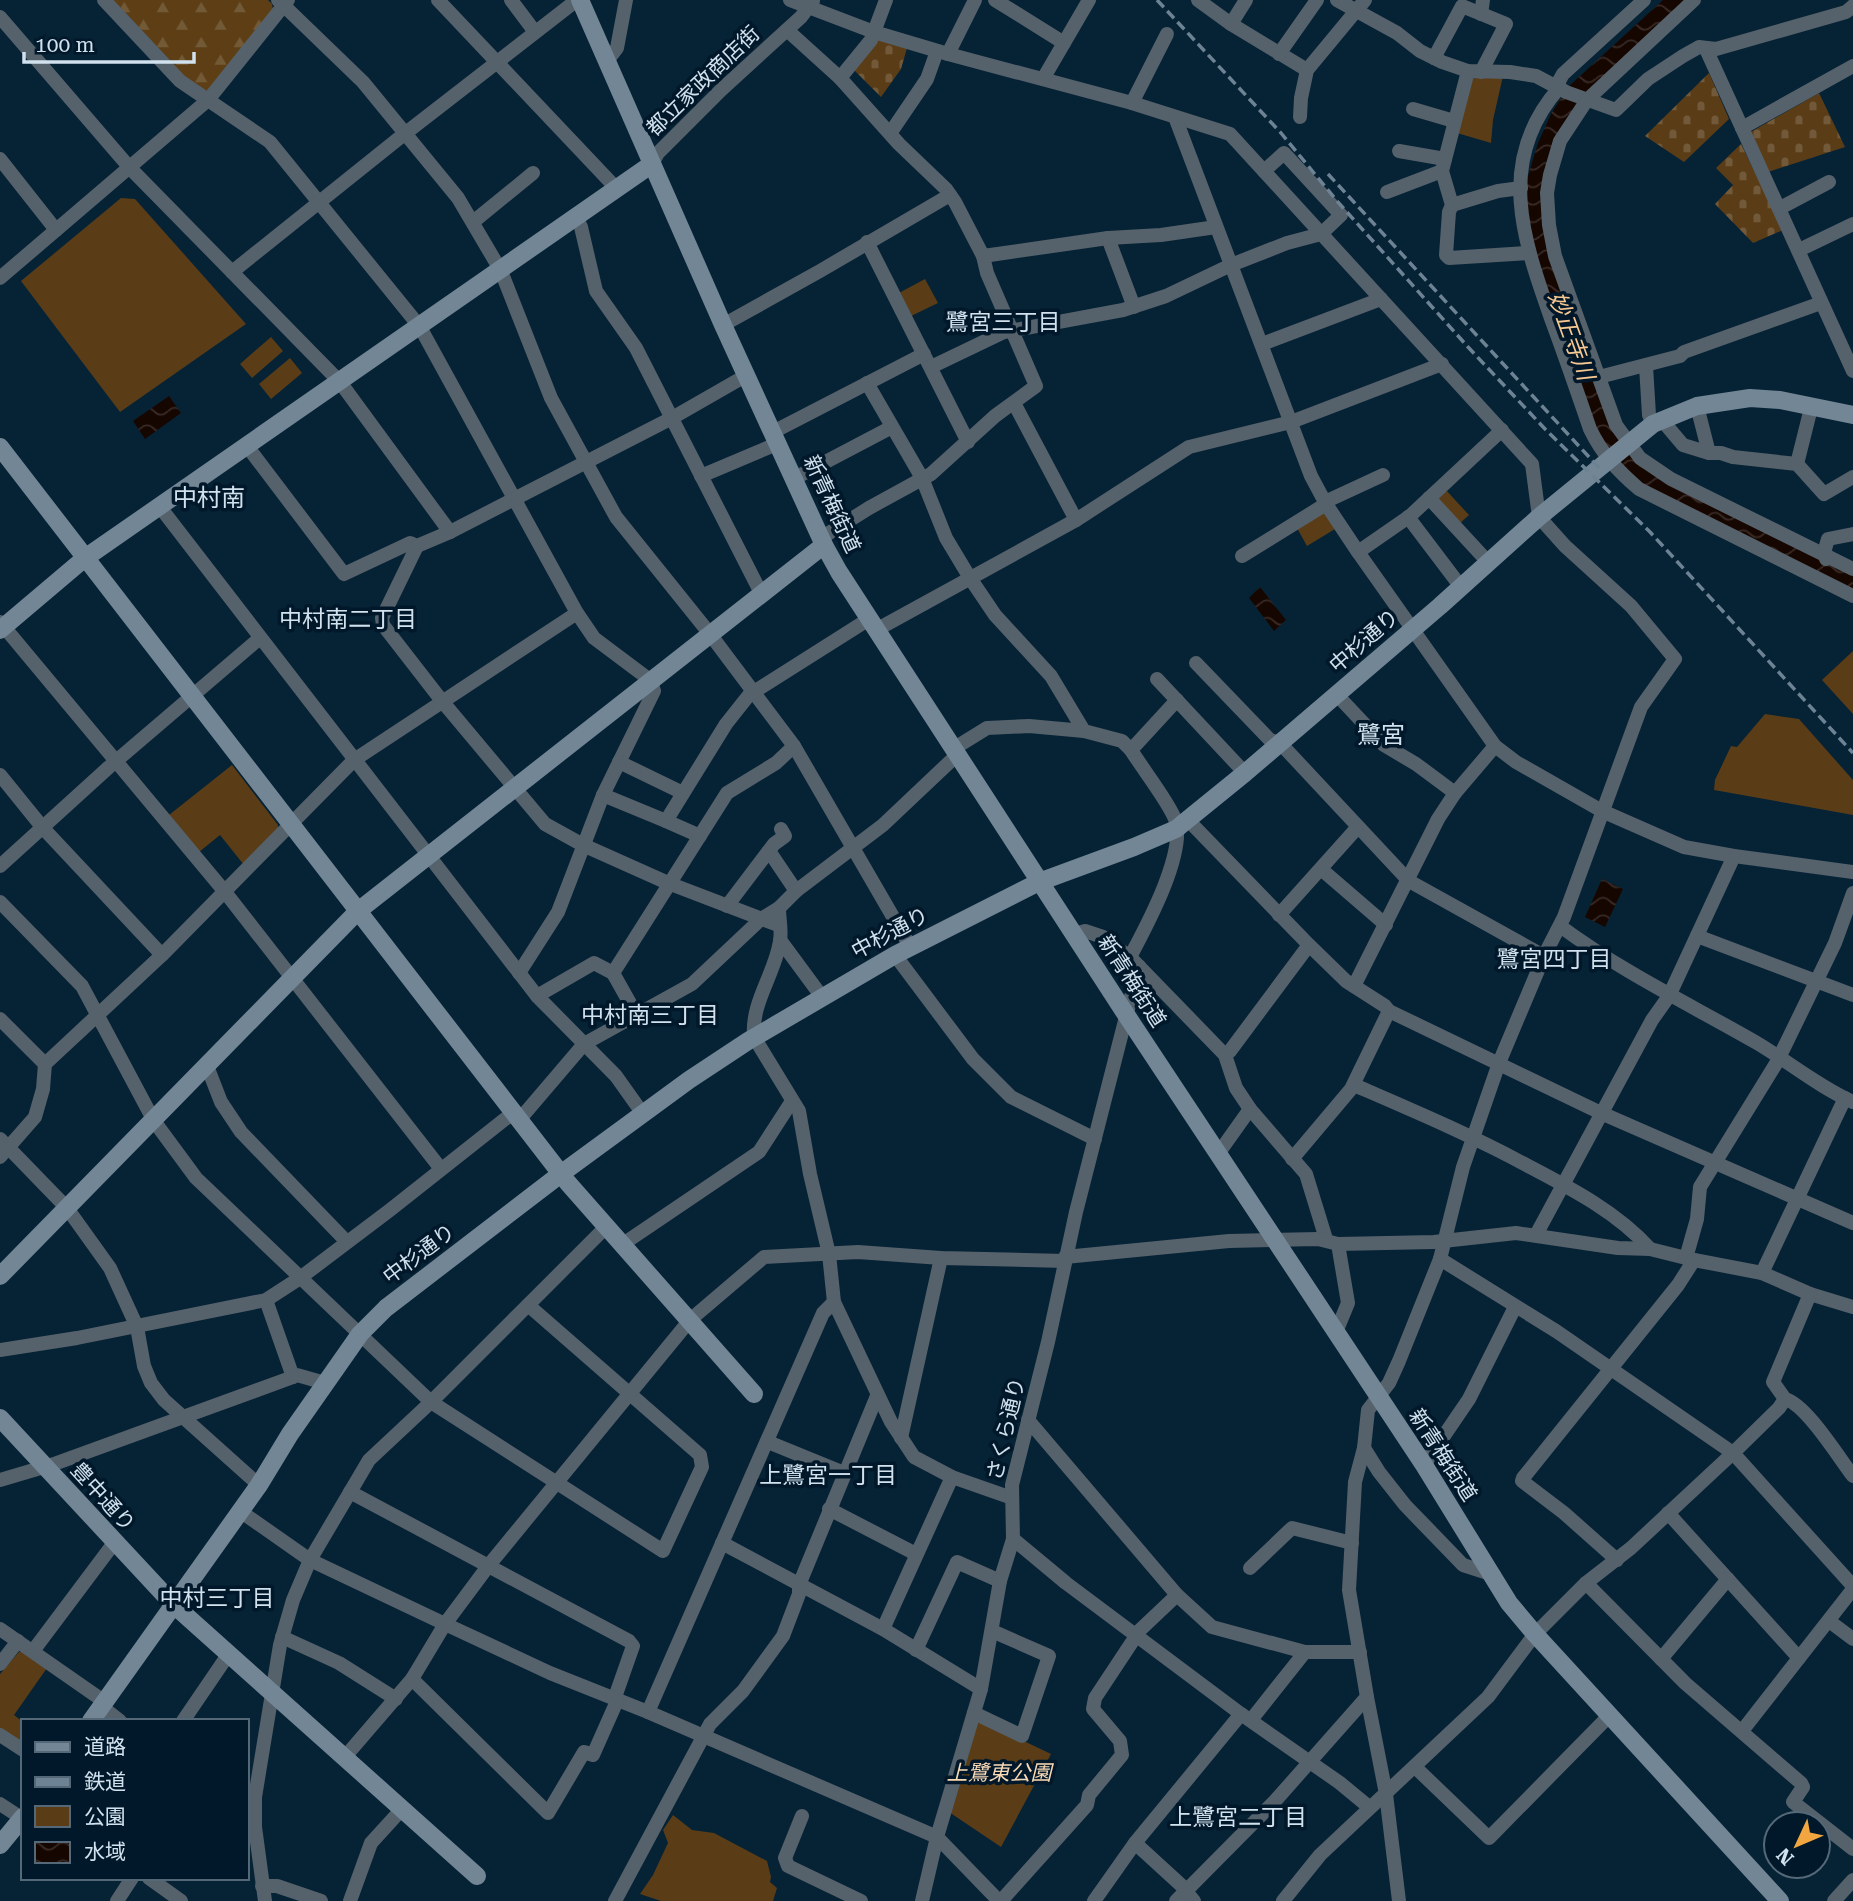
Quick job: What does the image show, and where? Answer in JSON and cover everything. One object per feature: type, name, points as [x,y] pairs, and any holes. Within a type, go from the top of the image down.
[{"type":"main road","name":"新青梅街道","points":[[579,0],[723,325],[823,541],[872,624],[1424,1465],[1509,1603],[1780,1901]]},
{"type":"main road","points":[[1,626],[85,558],[652,164]]},
{"type":"main road","name":"中杉通り","points":[[99,1710],[259,1486],[290,1434],[360,1334],[386,1308],[562,1173],[754,1037],[895,955],[1039,882],[1133,847],[1182,824],[1337,695],[1607,456],[1657,421],[1697,406],[1749,398],[1780,400],[1853,415]]},
{"type":"main road","points":[[0,447],[562,1173],[754,1394]]},
{"type":"main road","points":[[0,1276],[358,911],[710,634],[823,541]]},
{"type":"main road","name":"豊中通り","points":[[0,1418],[174,1605],[477,1876]]},
{"type":"main road","points":[[0,1845],[21,1819]]},
{"type":"street","points":[[104,0],[180,81],[270,142],[420,327],[593,638],[650,680],[654,691],[603,795],[558,912],[519,973]]},
{"type":"street","points":[[438,0],[617,189]]},
{"type":"street","points":[[511,0],[535,32]]},
{"type":"street","points":[[232,272],[579,0]]},
{"type":"street","points":[[607,61],[617,48],[626,0]]},
{"type":"street","points":[[790,0],[811,4],[874,32],[942,53],[1132,103],[1230,134],[1532,464],[1539,517],[1565,546],[1631,606],[1675,659],[1641,707],[1560,926],[1544,956],[1499,1063],[1473,1137],[1440,1259],[1389,1383],[1368,1410],[1364,1447],[1355,1482],[1349,1590],[1386,1794],[1399,1901]]},
{"type":"street","points":[[840,78],[871,40],[886,0]]},
{"type":"street","points":[[891,132],[975,0]]},
{"type":"street","points":[[995,0],[1064,43]]},
{"type":"street","points":[[1043,79],[1089,0]]},
{"type":"street","points":[[1198,0],[1307,71]]},
{"type":"street","points":[[1231,24],[1246,0]]},
{"type":"street","points":[[1279,54],[1317,0]]},
{"type":"street","points":[[1338,0],[1360,5],[1420,51],[1434,58],[1474,72],[1510,72],[1536,76],[1563,90],[1616,110],[1659,71],[1699,47],[1716,49],[1846,6]]},
{"type":"street","points":[[1563,90],[1559,81],[1563,74],[1644,0]]},
{"type":"street","points":[[1694,0],[1585,99],[1574,116],[1560,141],[1549,175],[1550,239],[1625,442],[1640,458],[1671,479],[1826,558],[1853,569]]},
{"type":"street","points":[[0,278],[208,100],[283,2],[343,61],[458,198],[501,271],[551,398],[616,517],[710,634],[794,746],[907,941]]},
{"type":"street","name":"都立家政商店街","points":[[652,164],[657,153],[811,4]]},
{"type":"street","points":[[1300,117],[1307,71],[1360,5]]},
{"type":"street","points":[[1434,58],[1462,6],[1482,7],[1506,24],[1474,72],[1454,121],[1443,165],[1452,205],[1449,212],[1446,255],[1449,258],[1528,253]]},
{"type":"street","points":[[0,17],[130,168],[340,382],[450,532]]},
{"type":"street","points":[[787,30],[840,78],[899,144],[950,195],[983,256],[1036,386],[995,415],[931,474],[869,508],[823,541]]},
{"type":"street","points":[[1132,103],[1167,34]]},
{"type":"street","points":[[1706,49],[1853,371]]},
{"type":"street","points":[[1742,128],[1853,66]]},
{"type":"street","points":[[1563,90],[1540,112],[1530,135],[1522,164],[1521,188],[1528,253],[1590,429],[1620,472],[1639,489],[1853,596]]},
{"type":"street","points":[[1413,109],[1454,121]]},
{"type":"street","points":[[1175,117],[1311,476],[1358,552],[1495,746],[1516,762],[1602,811],[1684,847],[1853,872]]},
{"type":"street","points":[[1399,152],[1443,165]]},
{"type":"street","points":[[701,477],[776,438],[867,383],[1004,332],[1134,307],[1166,296],[1231,265],[1287,243],[1321,234],[1341,215],[1284,153],[1264,171]]},
{"type":"street","points":[[0,159],[56,230]]},
{"type":"street","points":[[1387,192],[1443,165]]},
{"type":"street","points":[[473,222],[533,173]]},
{"type":"street","points":[[1780,208],[1829,182]]},
{"type":"street","points":[[1452,205],[1498,191],[1521,188]]},
{"type":"street","points":[[723,325],[950,195]]},
{"type":"street","points":[[576,218],[581,227],[596,291],[636,348],[761,593]]},
{"type":"street","points":[[1799,250],[1853,224]]},
{"type":"street","points":[[983,256],[1108,238],[1161,235],[1216,227]]},
{"type":"street","points":[[1108,238],[1134,307]]},
{"type":"street","points":[[867,242],[968,442]]},
{"type":"street","points":[[1262,344],[1381,299]]},
{"type":"street","points":[[1599,377],[1680,356],[1684,352],[1821,303]]},
{"type":"street","points":[[666,821],[726,724],[754,691],[872,624],[970,579],[1076,520],[1189,447],[1291,422],[1442,364]]},
{"type":"street","points":[[1646,366],[1649,415],[1683,445],[1763,465],[1797,464],[1824,494],[1853,477]]},
{"type":"street","points":[[747,375],[672,418],[450,532],[417,546],[382,618],[383,625],[442,701],[512,788],[545,824],[583,845],[668,883],[778,925]]},
{"type":"street","points":[[867,383],[922,478],[946,538],[970,579],[995,615],[1051,676],[1084,731]]},
{"type":"street","points":[[1014,402],[1076,520]]},
{"type":"street","points":[[1697,406],[1709,453]]},
{"type":"street","points":[[1797,464],[1811,408]]},
{"type":"street","points":[[795,478],[891,427]]},
{"type":"street","points":[[1358,552],[1408,517],[1502,430]]},
{"type":"street","points":[[247,446],[344,574],[410,543],[417,546]]},
{"type":"street","points":[[1242,556],[1329,500],[1383,475]]},
{"type":"street","points":[[1429,498],[1488,562]]},
{"type":"street","points":[[160,507],[537,996],[616,1076],[643,1114]]},
{"type":"street","points":[[1408,517],[1461,587]]},
{"type":"street","points":[[1826,558],[1828,539],[1853,534]]},
{"type":"street","points":[[259,1486],[181,1417],[151,1383],[144,1366],[137,1327],[110,1268],[67,1208],[2,1148],[35,1118],[43,1089],[45,1064],[162,955],[354,760],[577,613]]},
{"type":"street","points":[[1,626],[225,892],[441,1169]]},
{"type":"street","points":[[0,866],[192,694],[260,638]]},
{"type":"street","points":[[1196,663],[1270,740],[1280,743],[1409,881],[1544,956]]},
{"type":"street","points":[[1157,679],[1245,773]]},
{"type":"street","points":[[1337,695],[1384,745],[1416,764],[1455,793]]},
{"type":"street","points":[[1131,750],[1177,700]]},
{"type":"street","points":[[0,1350],[137,1327],[266,1300],[300,1278],[441,1169],[517,1116],[584,1044],[692,984],[761,919],[779,908],[796,891],[890,819],[955,752],[987,728],[1029,726],[1084,731],[1122,741],[1131,750],[1176,820],[1354,986],[1389,1011],[1601,1113],[1853,1223]]},
{"type":"street","points":[[613,974],[727,793],[776,763],[794,746]]},
{"type":"street","points":[[1354,986],[1438,819],[1455,793],[1495,746]]},
{"type":"street","points":[[619,762],[683,793]]},
{"type":"street","points":[[0,775],[43,828],[162,955]]},
{"type":"street","points":[[603,795],[700,836]]},
{"type":"street","name":"さくら通り","points":[[922,1901],[937,1837],[981,1689],[1000,1581],[1013,1539],[1012,1485],[1048,1342],[1135,961],[1165,886],[1182,824]]},
{"type":"street","points":[[1279,915],[1357,828]]},
{"type":"street","points":[[727,906],[769,851],[785,836],[782,829]]},
{"type":"street","points":[[769,851],[796,891]]},
{"type":"street","points":[[1536,1235],[1652,1020],[1669,996],[1734,856]]},
{"type":"street","points":[[1321,869],[1387,925]]},
{"type":"street","points":[[1617,1560],[1564,1513],[1522,1481],[1678,1285],[1690,1259],[1700,1187],[1780,1056],[1835,943],[1853,894]]},
{"type":"street","points":[[0,902],[82,986],[154,1121],[196,1178],[431,1402],[663,1551],[702,1461],[700,1455],[528,1305]]},
{"type":"street","points":[[779,908],[780,940],[757,1005],[753,1025],[754,1037],[799,1111],[810,1174],[830,1254],[834,1302],[877,1396],[914,1457],[952,1477],[1012,1498]]},
{"type":"street","points":[[1560,926],[1669,996],[1780,1056],[1849,1100],[1797,1197],[1762,1273]]},
{"type":"street","points":[[1075,934],[1085,931],[1103,937],[1135,961],[1225,1055],[1236,1087],[1250,1109],[1310,1181],[1332,1242],[1348,1303],[1336,1332]]},
{"type":"street","points":[[1697,936],[1853,995]]},
{"type":"street","points":[[780,940],[822,997]]},
{"type":"street","points":[[1225,1055],[1309,945]]},
{"type":"street","points":[[895,955],[973,1059],[1011,1097],[1095,1139]]},
{"type":"street","points":[[537,996],[594,963],[613,974],[636,1014]]},
{"type":"street","points":[[1292,1159],[1354,1084],[1389,1011]]},
{"type":"street","points":[[0,1019],[45,1064]]},
{"type":"street","points":[[207,1066],[222,1102],[241,1132],[347,1242]]},
{"type":"street","points":[[1354,1084],[1473,1137],[1562,1183],[1635,1233],[1650,1249]]},
{"type":"street","points":[[623,1244],[759,1152],[792,1101]]},
{"type":"street","points":[[1218,1154],[1250,1109]]},
{"type":"street","points":[[265,1901],[251,1797],[273,1695],[282,1637],[293,1600],[310,1560],[369,1460],[431,1402],[607,1226]]},
{"type":"street","points":[[344,1758],[412,1679],[445,1624],[489,1565],[690,1320],[764,1257],[858,1252],[942,1258],[1065,1259],[1229,1241],[1446,1240],[1516,1233],[1618,1248],[1650,1249],[1762,1273],[1810,1294],[1853,1307]]},
{"type":"street","points":[[901,1438],[942,1258]]},
{"type":"street","points":[[1440,1259],[1611,1368],[1733,1453],[1853,1587],[1742,1731]]},
{"type":"street","points":[[1810,1294],[1773,1382],[1785,1399],[1793,1401],[1807,1415],[1853,1476]]},
{"type":"street","points":[[266,1300],[293,1377]]},
{"type":"street","points":[[648,1712],[823,1313],[834,1302]]},
{"type":"street","points":[[1424,1465],[1469,1399],[1515,1307]]},
{"type":"street","points":[[0,1480],[45,1467],[297,1375],[325,1383]]},
{"type":"street","points":[[615,1901],[715,1718],[743,1691],[783,1636],[800,1594],[799,1585],[877,1396]]},
{"type":"street","points":[[1283,1901],[1320,1855],[1489,1697],[1535,1634],[1586,1583],[1617,1560],[1733,1453],[1785,1399]]},
{"type":"street","points":[[1028,1420],[1177,1595],[1212,1627],[1305,1651],[1360,1652]]},
{"type":"street","points":[[768,1442],[844,1473]]},
{"type":"street","points":[[1364,1447],[1379,1472],[1405,1505],[1463,1564],[1475,1571],[1494,1575]]},
{"type":"street","points":[[883,1629],[952,1477]]},
{"type":"street","points":[[351,1492],[629,1640],[633,1646],[593,1755],[584,1752],[548,1813],[412,1679]]},
{"type":"street","points":[[829,1509],[916,1554]]},
{"type":"street","points":[[240,1511],[310,1560],[445,1624],[615,1700],[937,1837],[1000,1901],[1087,1805],[1089,1795],[1122,1755],[1120,1741],[1093,1709],[1095,1698],[1136,1636],[1177,1595]]},
{"type":"street","points":[[1668,1513],[1799,1658]]},
{"type":"street","points":[[1250,1568],[1292,1528],[1352,1543]]},
{"type":"street","points":[[1013,1539],[1136,1636],[1310,1761],[1369,1807]]},
{"type":"street","points":[[33,1651],[114,1543]]},
{"type":"street","points":[[722,1543],[883,1629],[981,1689]]},
{"type":"street","points":[[916,1650],[957,1562],[1000,1581]]},
{"type":"street","points":[[1661,1659],[1728,1579]]},
{"type":"street","points":[[1586,1583],[1685,1683],[1801,1783],[1803,1787],[1793,1802],[1853,1849]]},
{"type":"street","points":[[1829,1621],[1853,1639]]},
{"type":"street","points":[[0,1629],[33,1651],[99,1710],[116,1719]]},
{"type":"street","points":[[974,1713],[1022,1736],[1049,1656],[992,1631]]},
{"type":"street","points":[[282,1637],[339,1663],[396,1699]]},
{"type":"street","points":[[0,1664],[18,1641]]},
{"type":"street","points":[[1094,1901],[1135,1843],[1305,1651]]},
{"type":"street","points":[[184,1719],[228,1655]]},
{"type":"street","points":[[1135,1843],[1186,1897],[1367,1697]]},
{"type":"street","points":[[1415,1767],[1489,1838],[1609,1716]]},
{"type":"street","points":[[0,1735],[21,1749]]},
{"type":"street","points":[[0,1804],[21,1817]]},
{"type":"street","points":[[350,1901],[371,1843],[402,1810]]},
{"type":"street","points":[[802,1816],[785,1858],[788,1866],[853,1899]]},
{"type":"street","points":[[117,1901],[131,1880]]},
{"type":"street","points":[[152,1880],[181,1901]]},
{"type":"street","points":[[1833,1901],[1853,1880]]},
{"type":"street","points":[[262,1886],[278,1886],[321,1901]]},
{"type":"green space","points":[[112,0],[268,0],[273,10],[211,90],[204,91],[183,77]]},
{"type":"green space","points":[[878,39],[907,48],[901,69],[881,97],[853,69]]},
{"type":"green space","points":[[1709,73],[1729,119],[1684,162],[1645,136]]},
{"type":"green space","points":[[1503,76],[1491,143],[1457,133],[1469,82],[1474,77]]},
{"type":"green space","points":[[1819,93],[1845,147],[1768,172],[1749,133]]},
{"type":"green space","points":[[1741,144],[1783,230],[1753,243],[1715,204],[1733,185],[1716,168]]},
{"type":"green space","points":[[121,198],[135,199],[246,324],[120,412],[21,281]]},
{"type":"green space","points":[[925,279],[938,303],[909,317],[897,294]]},
{"type":"green space","points":[[271,337],[283,351],[252,378],[240,364]]},
{"type":"green space","points":[[290,358],[302,373],[271,399],[259,384]]},
{"type":"green space","points":[[1445,489],[1469,515],[1458,525],[1436,497]]},
{"type":"green space","points":[[1324,510],[1335,529],[1307,546],[1297,528]]},
{"type":"green space","points":[[1853,651],[1853,714],[1822,680]]},
{"type":"green space","points":[[1765,714],[1799,719],[1853,780],[1853,815],[1714,790],[1715,780],[1731,746],[1737,747]]},
{"type":"green space","points":[[232,765],[278,825],[278,831],[244,865],[220,835],[199,852],[169,815]]},
{"type":"green space","points":[[23,1651],[47,1668],[14,1715],[21,1720],[21,1744],[0,1729],[0,1674],[19,1652]]},
{"type":"green space","name":"上鷺東公園","points":[[976,1718],[1051,1754],[1001,1847],[949,1812]]},
{"type":"green space","points":[[673,1815],[692,1830],[714,1833],[767,1861],[770,1882],[777,1888],[773,1901],[661,1901],[640,1894],[653,1875],[668,1843],[663,1830]]},
{"type":"water","name":"妙正寺川","points":[[1663,0],[1689,0],[1626,59],[1551,158],[1551,255],[1639,462],[1853,573],[1853,592],[1652,493],[1602,444],[1530,247],[1526,183],[1538,143],[1551,114],[1568,87]]},
{"type":"water","points":[[169,396],[181,413],[145,439],[133,421]]},
{"type":"water","points":[[1260,587],[1286,620],[1274,631],[1249,598]]},
{"type":"water","points":[[1602,879],[1623,889],[1605,927],[1585,917]]},
{"type":"railway","points":[[1157,0],[1281,133],[1337,201],[1468,347],[1546,430],[1650,532],[1853,753]]},
{"type":"railway","points":[[1328,174],[1601,470]]},
{"type":"district","name":"鷺宮三丁目","points":[[1003,322]]},
{"type":"district","name":"中村南","points":[[209,498]]},
{"type":"district","name":"中村南二丁目","points":[[348,619]]},
{"type":"district","name":"鷺宮","points":[[1381,735]]},
{"type":"district","name":"鷺宮四丁目","points":[[1554,959]]},
{"type":"district","name":"中村南三丁目","points":[[650,1015]]},
{"type":"district","name":"上鷺宮一丁目","points":[[828,1475]]},
{"type":"district","name":"中村三丁目","points":[[217,1598]]},
{"type":"district","name":"上鷺宮二丁目","points":[[1238,1817]]}]
